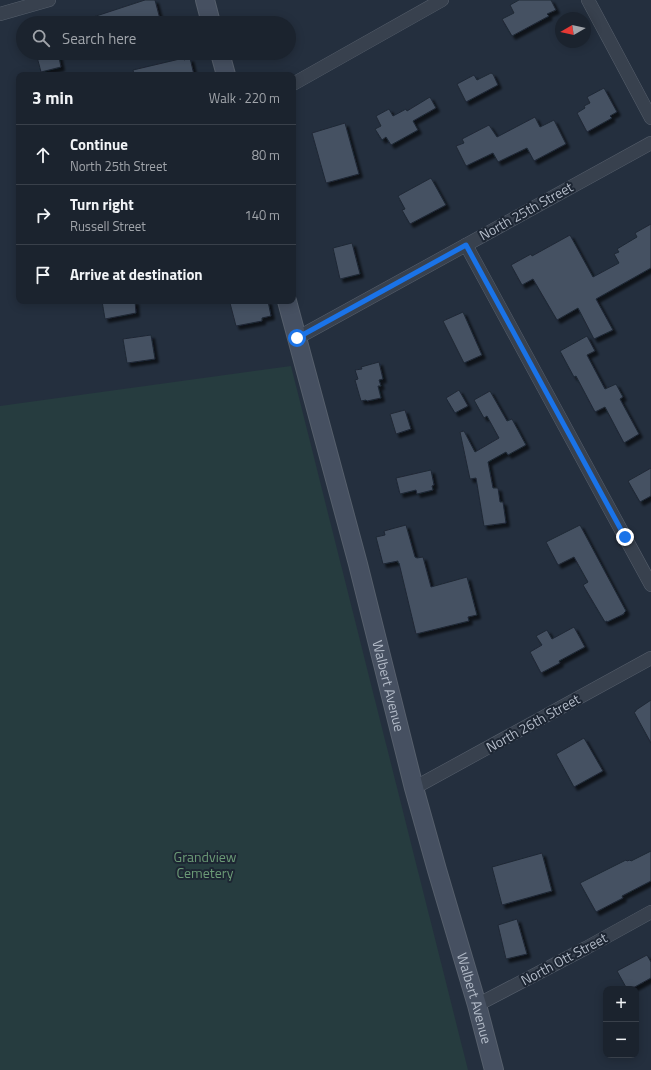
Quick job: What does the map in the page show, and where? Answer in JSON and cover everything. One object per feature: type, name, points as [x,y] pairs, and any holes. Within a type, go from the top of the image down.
[{"type":"main road","points":[[205,0],[209,16]]},
{"type":"main road","points":[[222,60],[225,72]]},
{"type":"main road","name":"Walbert Avenue","points":[[288,304],[358,564],[436,870],[477,1005],[494,1070]]},
{"type":"street","points":[[0,14],[49,0]]},
{"type":"street","points":[[296,82],[442,0]]},
{"type":"street","points":[[588,0],[651,118]]},
{"type":"street","name":"North 25th Street","points":[[297,338],[651,143]]},
{"type":"street","points":[[466,245],[651,585]]},
{"type":"street","name":"North 26th Street","points":[[414,788],[651,658]]},
{"type":"street","name":"North Ott Street","points":[[477,1005],[651,912]]},
{"type":"green space","name":"Grandview Cemetery","points":[[291,366],[468,1070],[0,1070],[0,406]]},
{"type":"building","points":[[145,0],[155,0],[159,16],[96,16]]},
{"type":"building","points":[[519,0],[551,0],[556,10],[547,14],[549,16],[512,36],[502,19],[514,13],[510,5]]},
{"type":"building","points":[[38,60],[60,60],[61,67],[41,72]]},
{"type":"building","points":[[176,60],[190,60],[193,72],[133,72],[133,70]]},
{"type":"building","points":[[491,73],[493,74],[498,85],[466,102],[457,84],[474,75],[477,80]]},
{"type":"building","points":[[604,88],[617,112],[610,116],[612,118],[587,132],[577,113],[585,108],[584,106],[590,103],[587,97]]},
{"type":"building","points":[[430,97],[436,108],[413,121],[418,130],[391,145],[386,137],[382,140],[375,129],[381,126],[376,116],[389,109],[393,116],[406,109],[407,111]]},
{"type":"building","points":[[535,117],[540,127],[554,120],[566,144],[534,161],[527,148],[498,162],[493,153],[466,166],[456,146],[464,143],[462,139],[489,125],[497,137]]},
{"type":"building","points":[[345,123],[359,174],[326,183],[312,133]]},
{"type":"building","points":[[431,178],[446,205],[410,224],[402,210],[405,209],[398,196]]},
{"type":"building","points":[[651,224],[651,268],[596,299],[613,330],[594,339],[578,308],[557,320],[533,279],[522,285],[511,265],[531,254],[532,256],[570,235],[593,277],[619,263],[614,254],[619,252],[617,249],[637,237],[635,233]]},
{"type":"building","points":[[352,243],[360,274],[340,279],[333,248]]},
{"type":"building","points":[[102,304],[135,304],[136,313],[105,319]]},
{"type":"building","points":[[230,304],[269,304],[271,316],[262,318],[262,321],[236,326]]},
{"type":"building","points":[[463,312],[482,355],[464,363],[443,321]]},
{"type":"building","points":[[151,335],[155,359],[127,363],[123,339]]},
{"type":"building","points":[[587,336],[595,351],[587,355],[605,389],[616,384],[623,397],[620,399],[639,434],[624,443],[605,407],[595,412],[576,376],[574,377],[560,351]]},
{"type":"building","points":[[379,362],[383,379],[379,380],[381,386],[378,386],[381,398],[361,401],[355,380],[358,379],[355,370],[362,369],[361,367]]},
{"type":"building","points":[[459,390],[468,406],[455,413],[446,398]]},
{"type":"building","points":[[490,391],[507,421],[512,419],[526,445],[508,455],[506,452],[488,462],[493,488],[498,488],[500,502],[503,502],[506,523],[484,526],[476,478],[470,479],[460,432],[464,431],[475,452],[499,438],[487,416],[484,418],[474,400]]},
{"type":"building","points":[[405,410],[411,429],[396,434],[390,414]]},
{"type":"building","points":[[651,468],[651,496],[640,502],[628,481]]},
{"type":"building","points":[[431,470],[434,485],[432,486],[433,490],[417,494],[416,490],[400,494],[396,478]]},
{"type":"building","points":[[406,525],[415,557],[423,557],[431,587],[467,577],[477,615],[468,617],[469,621],[416,634],[399,563],[398,561],[383,564],[376,537],[385,535],[384,531]]},
{"type":"building","points":[[580,525],[626,611],[624,614],[607,622],[605,622],[583,585],[588,582],[574,557],[558,565],[546,542]]},
{"type":"building","points":[[574,627],[585,647],[541,673],[530,652],[542,645],[536,636],[547,630],[552,639]]},
{"type":"building","points":[[651,700],[651,743],[634,712]]},
{"type":"building","points":[[584,738],[603,771],[574,787],[556,754]]},
{"type":"building","points":[[651,851],[651,881],[596,912],[580,883],[626,860],[631,861]]},
{"type":"building","points":[[542,853],[552,891],[502,905],[492,867]]},
{"type":"building","points":[[517,919],[527,954],[506,959],[498,925]]},
{"type":"building","points":[[647,955],[651,962],[651,978],[636,986],[625,986],[617,971]]},
{"type":"route","points":[[297,338],[466,245],[625,537]]}]
